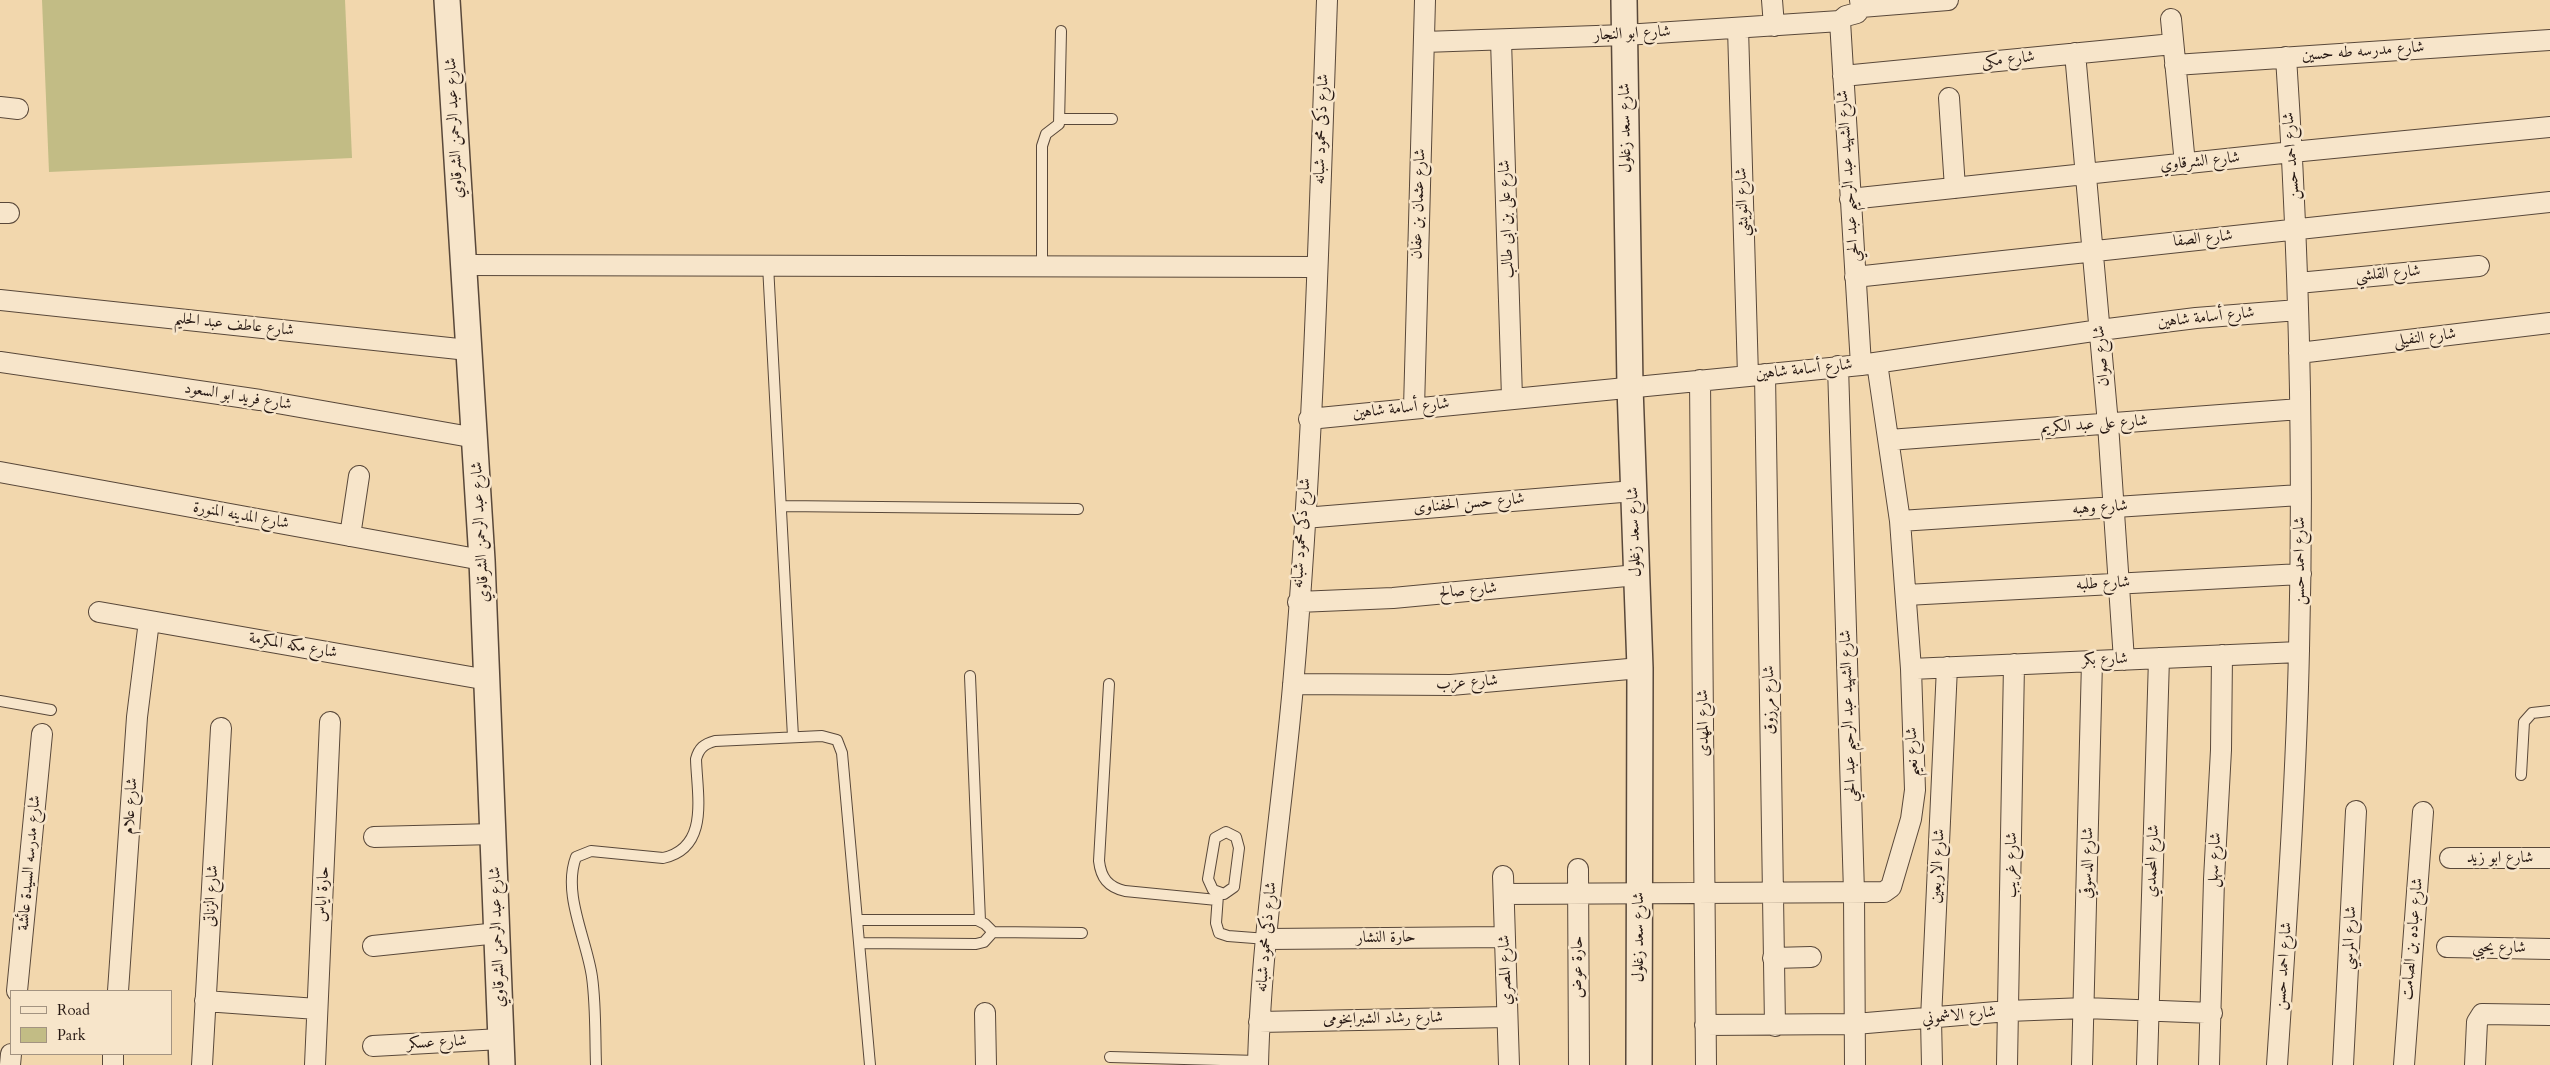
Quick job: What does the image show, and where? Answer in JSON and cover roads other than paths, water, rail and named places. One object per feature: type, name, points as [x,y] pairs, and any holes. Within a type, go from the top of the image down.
[{"type":"street","name":"شارع عبد الرحمن الشرقاوي","points":[[447,0],[468,350],[476,438],[488,680],[502,1065]]},
{"type":"street","name":"شارع ذكى محمود شبانه","points":[[1258,1063],[1259,1022],[1293,684],[1304,518],[1317,267],[1326,0]]},
{"type":"street","name":"شارع عثمان بن عفان","points":[[1414,408],[1425,0]]},
{"type":"street","name":"شارع سعد زغلول","points":[[1624,0],[1630,387],[1640,668],[1639,1065]]},
{"type":"street","points":[[1772,0],[1774,26]]},
{"type":"street","points":[[1840,20],[1846,16],[1857,14],[1860,4],[1948,0]]},
{"type":"street","points":[[2171,19],[2185,164]]},
{"type":"street","name":"شارع ابو النجار","points":[[1424,42],[1625,35],[1840,20]]},
{"type":"street","name":"شارع الشهيد عبد الرحيم عبد الحي","points":[[1840,20],[1855,277],[1869,364]]},
{"type":"street","name":"شارع النويشي","points":[[1738,28],[1756,375]]},
{"type":"street","name":"شارع على بن ابى طالب","points":[[1501,40],[1512,398]]},
{"type":"street","name":"شارع مدرسه طه حسين","points":[[2175,65],[2550,40]]},
{"type":"street","name":"شارع مكى","points":[[1843,76],[2173,44]]},
{"type":"street","name":"شارع صوان","points":[[2075,53],[2108,424],[2124,660]]},
{"type":"street","name":"شارع احمد حسن","points":[[2277,1065],[2292,845],[2301,574],[2298,283],[2286,57]]},
{"type":"street","points":[[1949,98],[1956,188]]},
{"type":"street","name":"شارع الشرقاوي","points":[[1850,199],[2292,152],[2550,127]]},
{"type":"street","name":"شارع الصفا","points":[[1855,277],[2550,202]]},
{"type":"street","points":[[463,265],[628,267],[768,265],[1317,267]]},
{"type":"street","name":"شارع القلشي","points":[[2298,283],[2479,266]]},
{"type":"street","name":"شارع عاطف عبد الحليم","points":[[0,300],[468,350]]},
{"type":"street","name":"شارع أسامة شاهين","points":[[1309,419],[1869,364],[2100,330],[2196,318],[2298,310]]},
{"type":"street","name":"شارع النفيلى","points":[[2299,353],[2550,322]]},
{"type":"street","name":"شارع فريد ابو السعود","points":[[0,362],[260,400],[476,438]]},
{"type":"street","name":"شارع نعيم","points":[[1504,885],[1578,895],[1884,892],[1892,887],[1911,819],[1915,790],[1911,669],[1900,521],[1889,440],[1869,364]]},
{"type":"street","name":"شارع الشهيد عبد الرحيم عبد الحي","points":[[1838,366],[1854,892],[1855,1065]]},
{"type":"street","name":"شارع مرزوق","points":[[1756,375],[1774,958],[1774,1026]]},
{"type":"street","name":"شارع المهدى","points":[[1700,380],[1706,1065]]},
{"type":"street","name":"شارع على عبد الكريم","points":[[1889,440],[2300,408]]},
{"type":"street","name":"شارع المدينه المنورة","points":[[0,472],[482,560]]},
{"type":"street","points":[[350,536],[359,476]]},
{"type":"street","name":"شارع حسن الحفناوى","points":[[1304,518],[1634,491]]},
{"type":"street","name":"شارع وهبه","points":[[1900,521],[2300,495]]},
{"type":"street","name":"شارع طلبه","points":[[1906,595],[2301,574]]},
{"type":"street","name":"شارع صالح","points":[[1298,602],[1393,598],[1637,575]]},
{"type":"street","name":"شارع مكه المكرمة","points":[[99,612],[488,680]]},
{"type":"street","name":"شارع علام","points":[[118,990],[137,717],[149,621]]},
{"type":"street","name":"شارع بكر","points":[[1911,669],[2299,652]]},
{"type":"street","name":"شارع سهل","points":[[2209,1065],[2222,655]]},
{"type":"street","name":"شارع المحمدي","points":[[2147,1065],[2159,658]]},
{"type":"street","name":"شارع الدسوقي","points":[[2082,1065],[2085,1008],[2092,661]]},
{"type":"street","name":"شارع غريب","points":[[2007,1065],[2014,664]]},
{"type":"street","name":"شارع الاربعين","points":[[1932,1065],[1931,1020],[1947,667]]},
{"type":"street","name":"شارع عزب","points":[[1293,684],[1451,685],[1640,668]]},
{"type":"street","name":"حارة اياس","points":[[315,1065],[330,722]]},
{"type":"street","name":"شارع الزناتى","points":[[202,1065],[221,728]]},
{"type":"street","name":"شارع مدرسه السيدة عائشة","points":[[17,990],[42,734]]},
{"type":"street","name":"شارع المرسي","points":[[2343,1065],[2356,811]]},
{"type":"street","name":"شارع عباده بن الصامت","points":[[2404,1065],[2423,812]]},
{"type":"street","points":[[374,836],[494,834]]},
{"type":"street","name":"شارع ابو زيد","points":[[2450,858],[2550,858]]},
{"type":"street","name":"حارة عوض","points":[[1578,869],[1579,1065]]},
{"type":"street","name":"شارع المصري","points":[[1504,885],[1509,1065]]},
{"type":"street","points":[[373,946],[498,933]]},
{"type":"street","name":"حارة النشار","points":[[1267,939],[1505,937]]},
{"type":"street","name":"شارع يحيي","points":[[2447,947],[2550,949]]},
{"type":"street","points":[[1774,958],[1811,957]]},
{"type":"street","points":[[205,1001],[318,1009]]},
{"type":"street","name":"شارع الاشموني","points":[[1705,1025],[1854,1024],[1931,1020],[2008,1011],[2085,1008],[2149,1009],[2212,1013]]},
{"type":"street","points":[[985,1013],[986,1065]]},
{"type":"street","points":[[2475,1065],[2479,1016],[2485,1014],[2550,1015]]},
{"type":"street","name":"شارع رشاد الشبرابخومى","points":[[1259,1022],[1507,1017]]},
{"type":"street","name":"شارع عسكر","points":[[373,1046],[501,1039]]},
{"type":"lane","points":[[1042,266],[1042,146],[1046,134],[1056,128],[1060,119],[1061,31]]},
{"type":"lane","points":[[1060,119],[1112,118]]},
{"type":"lane","points":[[768,265],[794,737]]},
{"type":"lane","points":[[781,506],[1078,509]]},
{"type":"lane","points":[[970,676],[980,921]]},
{"type":"lane","points":[[1110,684],[1099,861],[1100,872],[1106,882],[1114,889],[1125,891],[1218,897],[1230,892],[1236,881],[1239,842],[1232,833],[1220,834],[1214,844],[1208,878],[1209,885],[1218,897],[1216,923],[1219,932],[1228,936],[1267,939]]},
{"type":"lane","points":[[0,701],[51,710]]},
{"type":"lane","points":[[2521,775],[2524,722],[2532,713],[2550,711]]},
{"type":"lane","points":[[596,1065],[592,978],[574,908],[574,864],[576,857],[591,851],[663,858],[673,856],[684,849],[694,838],[698,823],[696,759],[698,750],[705,744],[715,740],[830,736],[837,740],[841,746],[870,1065]]},
{"type":"lane","points":[[857,920],[980,921],[993,932],[1082,933]]},
{"type":"lane","points":[[859,943],[976,944],[984,942],[993,932]]},
{"type":"lane","points":[[1110,1057],[1258,1063]]}]
